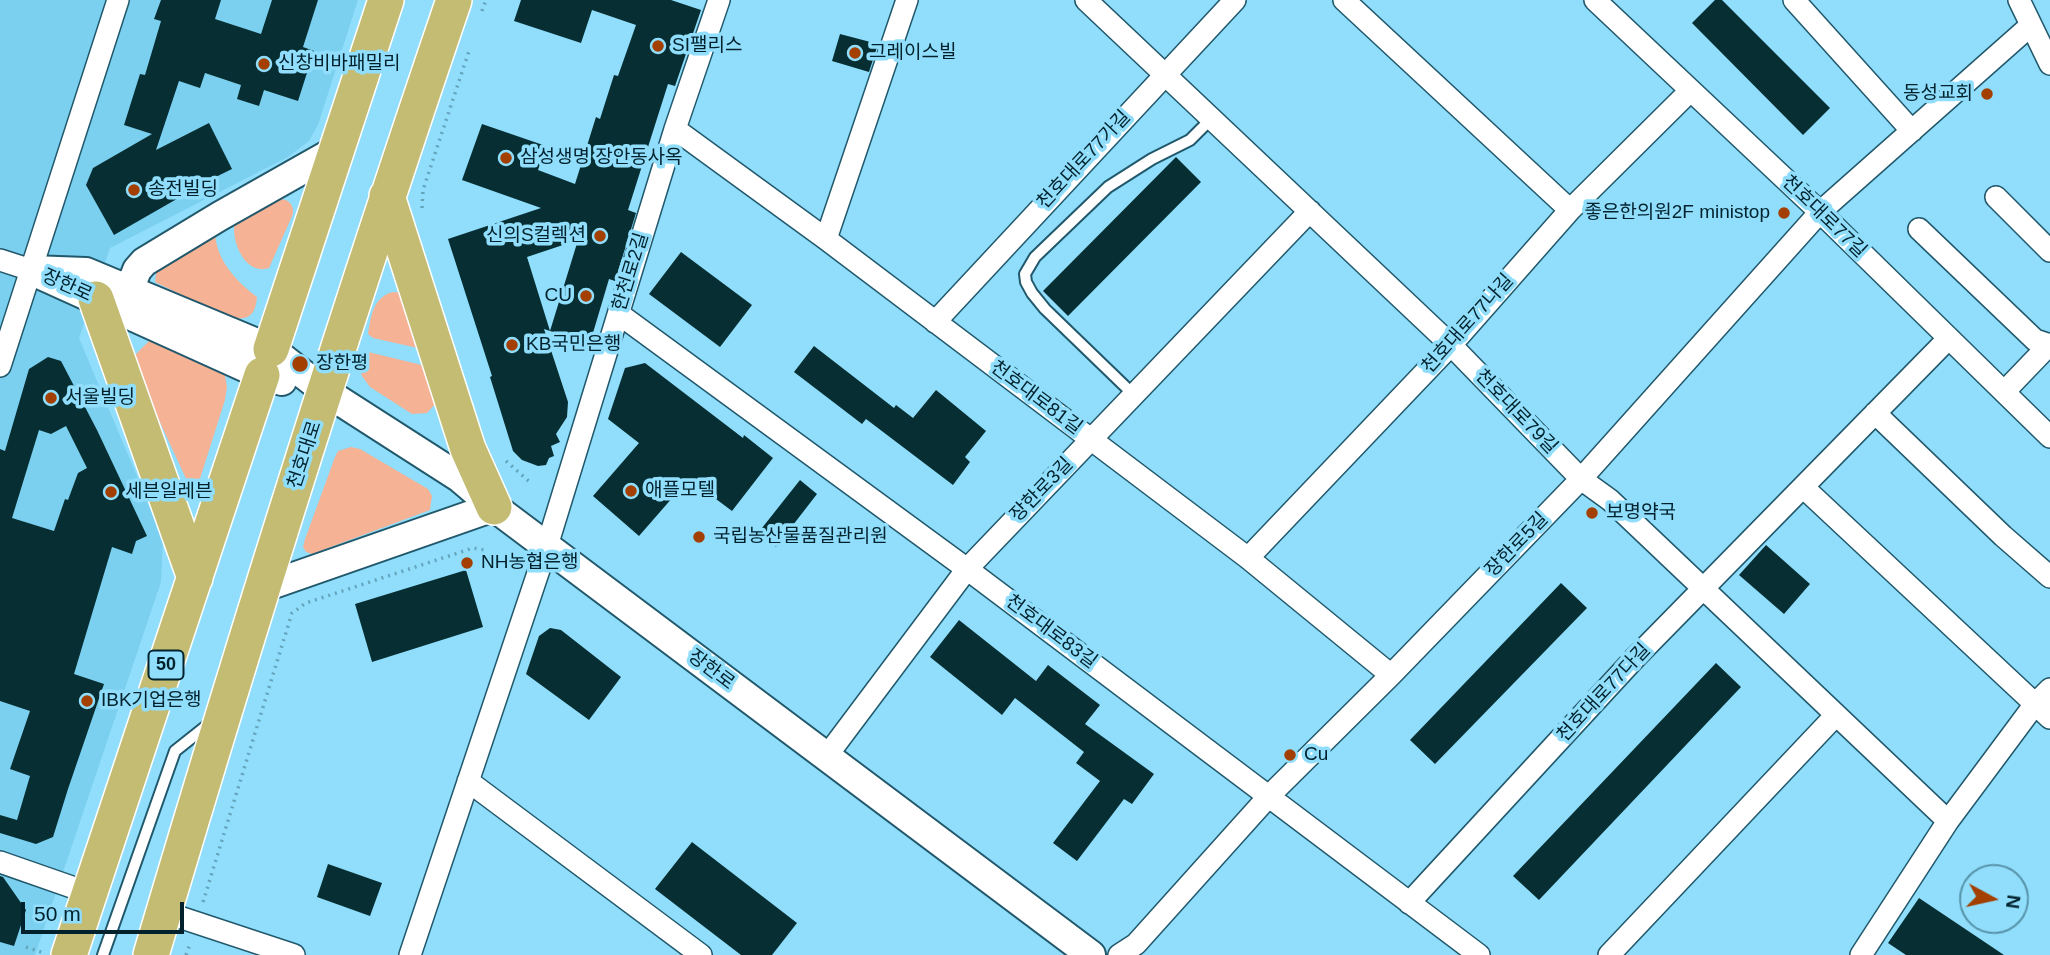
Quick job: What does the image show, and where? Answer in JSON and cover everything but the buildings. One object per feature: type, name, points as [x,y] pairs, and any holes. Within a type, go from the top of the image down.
[{"type":"main road","name":"50","points":[[69,955],[96,892],[246,419],[386,0]]},
{"type":"main road","name":"천호대로","points":[[151,955],[262,589],[387,196],[468,6]]},
{"type":"main road","points":[[387,196],[468,449],[494,507]]},
{"type":"main road","points":[[112,294],[195,578]]},
{"type":"street","points":[[0,366],[118,0]]},
{"type":"street","name":"한천로2길","points":[[410,955],[547,546],[675,129],[719,0]]},
{"type":"street","points":[[826,240],[907,0]]},
{"type":"street","name":"천호대로79길","points":[[1086,0],[1451,345],[1581,479],[1609,500],[1704,588],[1948,821]]},
{"type":"street","name":"천호대로77가길","points":[[935,322],[1235,0]]},
{"type":"street","points":[[1344,0],[1570,210]]},
{"type":"street","name":"천호대로77길","points":[[1595,0],[1820,212],[2050,437]]},
{"type":"street","points":[[1794,0],[1912,131]]},
{"type":"street","points":[[2019,0],[2050,64]]},
{"type":"street","name":"장한로5길","points":[[1119,955],[1136,944],[1269,796],[1581,479],[1820,212],[2031,26]]},
{"type":"street","name":"천호대로77나길","points":[[1248,558],[1451,345],[1570,210],[1690,91]]},
{"type":"street","name":"천호대로81길","points":[[675,129],[1248,558],[1391,675]]},
{"type":"street","points":[[112,294],[144,262],[335,151]]},
{"type":"street","points":[[1996,197],[2050,251]]},
{"type":"street","name":"장한로3길","points":[[826,757],[967,569],[1310,211]]},
{"type":"street","points":[[1919,229],[2035,340],[2050,344],[2004,392]]},
{"type":"street","points":[[0,260],[31,270]]},
{"type":"street","name":"장한로","points":[[31,270],[112,294],[266,362],[326,392],[460,478],[494,507],[1091,955]]},
{"type":"street","name":"천호대로83길","points":[[619,314],[967,569],[1479,955]]},
{"type":"street","name":"천호대로77다길","points":[[1409,904],[1636,658],[1949,338]]},
{"type":"street","points":[[1875,413],[2003,536],[2050,577]]},
{"type":"street","points":[[1803,487],[2045,704],[1948,821],[1861,955]]},
{"type":"street","points":[[262,589],[494,507]]},
{"type":"street","points":[[1609,955],[1836,715]]},
{"type":"street","points":[[468,780],[701,955]]},
{"type":"street","points":[[0,862],[96,892]]},
{"type":"street","points":[[164,912],[294,955]]},
{"type":"lane","points":[[1134,395],[1045,309],[1032,293],[1025,274],[1035,257],[1108,187],[1152,159],[1190,140],[1212,118]]},
{"type":"lane","points":[[246,419],[250,455]]},
{"type":"lane","points":[[103,955],[175,751],[224,712]]},
{"type":"lane","points":[[81,955],[96,892]]},
{"type":"path","points":[[468,6],[486,0]]},
{"type":"path","points":[[422,211],[423,190],[473,38]]},
{"type":"path","points":[[500,451],[507,462],[531,483]]},
{"type":"path","points":[[202,906],[292,612],[306,603],[472,548],[484,550]]},
{"type":"path","points":[[186,955],[192,941]]},
{"type":"path","points":[[26,947],[51,955]]},
{"type":"shaded area","points":[[0,0],[358,0],[318,125],[309,141],[288,157],[110,248],[79,338],[163,538],[161,582],[35,955],[0,955]]},
{"type":"shaded area","points":[[279,199],[290,203],[293,214],[269,268],[253,267],[246,262],[237,246],[235,221]]},
{"type":"shaded area","points":[[215,230],[222,259],[241,283],[257,297],[252,313],[246,318],[229,318],[155,282],[157,266]]},
{"type":"shaded area","points":[[393,292],[404,293],[422,349],[373,338],[368,334],[377,303]]},
{"type":"shaded area","points":[[152,338],[224,370],[227,387],[225,400],[198,485],[192,487],[134,366],[134,356]]},
{"type":"shaded area","points":[[364,351],[430,367],[437,402],[427,413],[412,414],[370,387],[358,364],[359,356]]},
{"type":"shaded area","points":[[351,447],[360,449],[428,489],[432,496],[430,510],[312,554],[306,552],[303,547],[305,539],[335,457],[338,451]]},
{"type":"place","name":"SI팰리스","points":[[658,46]]},
{"type":"place","name":"그레이스빌","points":[[855,53]]},
{"type":"place","name":"신창비바패밀리","points":[[264,64]]},
{"type":"place","name":"동성교회","points":[[1987,94]]},
{"type":"place","name":"삼성생명 장안동사옥","points":[[506,158]]},
{"type":"place","name":"송전빌딩","points":[[134,190]]},
{"type":"place","name":"좋은한의원2F ministop","points":[[1784,213]]},
{"type":"place","name":"신의S컬렉션","points":[[600,236]]},
{"type":"place","name":"CU","points":[[586,296]]},
{"type":"place","name":"KB국민은행","points":[[512,345]]},
{"type":"place","name":"장한평","points":[[300,364]]},
{"type":"place","name":"서울빌딩","points":[[51,398]]},
{"type":"place","name":"애플모텔","points":[[631,491]]},
{"type":"place","name":"세븐일레븐","points":[[111,492]]},
{"type":"place","name":"보명약국","points":[[1592,513]]},
{"type":"place","name":"국립농산물품질관리원","points":[[699,537]]},
{"type":"place","name":"NH농협은행","points":[[467,563]]},
{"type":"place","name":"IBK기업은행","points":[[87,701]]},
{"type":"place","name":"Cu","points":[[1290,755]]}]
